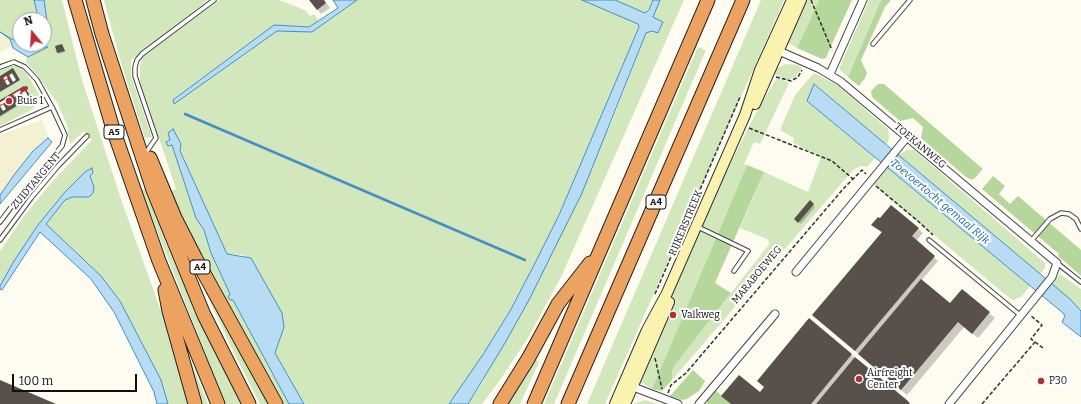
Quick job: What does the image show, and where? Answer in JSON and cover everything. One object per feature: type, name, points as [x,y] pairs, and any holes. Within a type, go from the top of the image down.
[{"type":"highway","name":"A5","points":[[76,0],[113,129],[159,261],[218,404]]},
{"type":"highway","name":"A5","points":[[94,0],[131,126],[153,190],[204,315],[249,404]]},
{"type":"highway","points":[[534,404],[708,0]]},
{"type":"highway","name":"A4","points":[[568,404],[743,0]]},
{"type":"highway","name":"A4","points":[[131,126],[147,151],[175,218],[196,259],[276,404]]},
{"type":"highway","points":[[500,404],[528,359],[558,304],[601,249]]},
{"type":"highway","name":"A5","points":[[159,261],[169,311],[195,404]]},
{"type":"highway","points":[[490,404],[528,359]]},
{"type":"street","name":"RIJKERSTREEK","points":[[615,404],[628,385],[743,125],[768,73],[792,0]]},
{"type":"street","name":"RIJKERSTREEK","points":[[743,125],[760,70],[775,49],[801,0]]},
{"type":"street","points":[[830,74],[863,0]]},
{"type":"street","name":"TOEKANWEG","points":[[775,49],[830,74],[908,136],[1057,263]]},
{"type":"street","points":[[796,272],[908,136]]},
{"type":"street","points":[[949,404],[1052,277],[1057,263]]},
{"type":"street","points":[[699,404],[775,314]]},
{"type":"street","name":"RIJKERSTREEK","points":[[625,404],[628,385]]},
{"type":"street","points":[[628,385],[678,404]]},
{"type":"lane","points":[[147,151],[156,138],[135,76],[134,67],[137,60],[142,54],[214,0]]},
{"type":"lane","points":[[873,44],[910,0]]},
{"type":"lane","points":[[0,66],[14,62],[25,67],[37,80],[52,106],[65,135],[62,146],[21,194],[0,222]]},
{"type":"lane","points":[[0,130],[52,106]]},
{"type":"lane","name":"ZUIDTANGENT","points":[[0,240],[31,198],[87,136]]},
{"type":"lane","points":[[1031,240],[1050,219],[1061,213],[1069,214],[1076,219],[1081,229]]},
{"type":"lane","points":[[698,227],[748,251],[734,271]]},
{"type":"lane","points":[[929,240],[1022,313]]},
{"type":"lane","name":"TOEKANWEG","points":[[1057,263],[1081,282]]},
{"type":"path","points":[[811,0],[837,60]]},
{"type":"path","points":[[768,73],[783,80],[791,81],[798,77],[805,62]]},
{"type":"path","name":"RIJKERSTREEK","points":[[652,301],[741,95]]},
{"type":"path","points":[[730,120],[832,161],[853,179],[862,170],[877,182],[874,185],[934,234],[929,240]]},
{"type":"path","name":"MARABOEWEG","points":[[665,399],[671,385],[686,373],[853,179]]},
{"type":"path","points":[[1022,313],[1042,325],[1031,339],[1043,348]]},
{"type":"path","points":[[982,404],[1035,342]]},
{"type":"path","points":[[655,357],[658,380],[665,399]]},
{"type":"shaded area","points":[[0,34],[10,39],[11,42],[11,46],[2,52],[0,51]]},
{"type":"shaded area","points":[[42,120],[49,139],[33,151],[0,195],[0,135]]},
{"type":"green space","points":[[0,0],[34,0],[37,12],[12,12],[12,39],[0,32]]},
{"type":"green space","points":[[44,0],[62,0],[82,80],[122,202],[166,325],[188,404],[168,404],[161,380],[120,301],[101,276],[46,224],[65,200],[72,197],[82,198],[94,187],[90,175],[65,192],[38,225],[0,286],[0,251],[24,216],[51,183],[92,140],[84,131],[70,144],[67,125],[58,104],[25,61],[28,57],[38,52],[52,52],[52,12],[46,12]]},
{"type":"green space","points":[[104,0],[208,0],[131,60],[131,76],[152,137],[145,138],[121,63]]},
{"type":"green space","points":[[219,0],[279,0],[305,10],[310,16],[314,14],[319,21],[309,27],[274,25],[174,104],[277,31],[312,32],[357,0],[582,0],[638,24],[639,27],[559,215],[510,311],[484,353],[449,404],[304,404],[275,353],[284,327],[244,255],[227,254],[180,151],[181,144],[173,129],[170,140],[167,142],[168,146],[172,145],[196,218],[204,230],[211,253],[230,294],[230,300],[233,299],[289,404],[279,404],[192,244],[170,192],[176,189],[140,81],[141,60],[144,56]]},
{"type":"green space","points":[[615,0],[653,0],[649,10],[645,13]]},
{"type":"green space","points":[[660,0],[684,0],[561,277],[528,338],[500,380],[482,404],[468,404],[482,383],[612,121],[646,33],[652,31],[658,33],[663,22],[653,17]]},
{"type":"green space","points":[[761,0],[784,0],[605,404],[587,404]]},
{"type":"green space","points":[[805,0],[819,0],[797,48],[785,41]]},
{"type":"green space","points":[[819,0],[852,0],[826,58],[822,59],[797,48]]},
{"type":"green space","points":[[869,0],[881,0],[848,77],[839,69]]},
{"type":"green space","points":[[881,0],[891,0],[885,7],[861,60],[867,73],[859,86],[848,77]]},
{"type":"green space","points":[[698,47],[706,50],[554,404],[544,404]]},
{"type":"green space","points":[[786,64],[798,65],[802,68],[795,78],[787,80],[772,73],[775,69]]},
{"type":"green space","points":[[9,66],[16,66],[25,71],[42,99],[31,110],[0,126],[0,116],[31,97],[24,86],[0,100],[0,92],[20,80],[13,69],[0,76],[0,69]]},
{"type":"green space","points":[[814,73],[836,84],[888,129],[888,142],[886,145],[815,84],[807,101],[875,158],[867,167],[861,166],[853,170],[672,380],[672,371],[675,365],[770,243],[767,239],[740,228],[764,172],[808,192],[821,157],[793,143],[794,138],[780,130],[795,95]]},
{"type":"green space","points":[[777,78],[789,83],[760,144],[754,142],[744,164],[747,165],[652,389],[639,381],[641,369],[700,228],[759,107]]},
{"type":"green space","points":[[878,84],[884,84],[983,169],[976,177],[972,180],[966,177],[921,138],[923,127],[913,118],[900,121],[872,97],[871,91]]},
{"type":"green space","points":[[907,150],[914,150],[1045,263],[1045,268],[1040,274],[898,155]]},
{"type":"green space","points":[[747,165],[764,172],[715,283],[731,293],[675,365],[672,371],[672,380],[662,391],[652,389]]},
{"type":"green space","points":[[887,168],[1030,286],[1021,297],[1013,300],[1007,296],[873,184]]},
{"type":"green space","points":[[993,176],[1005,186],[999,194],[1010,204],[1018,196],[1081,250],[1081,276],[1058,256],[1059,254],[982,189]]},
{"type":"green space","points":[[145,189],[175,264],[241,404],[225,404],[141,190]]},
{"type":"green space","points":[[190,259],[273,404],[260,404],[232,349]]},
{"type":"green space","points":[[1060,274],[1081,289],[1081,311],[1051,284]]},
{"type":"green space","points":[[187,352],[208,404],[198,404]]},
{"type":"green space","points":[[535,359],[539,362],[520,404],[505,404]]},
{"type":"green space","points":[[693,370],[705,381],[699,391],[687,399],[682,400],[670,396]]},
{"type":"green space","points":[[714,389],[732,404],[707,404],[707,399]]},
{"type":"green space","points":[[645,400],[658,404],[633,404]]},
{"type":"water","points":[[34,0],[44,0],[46,12],[37,12]]},
{"type":"water","points":[[333,0],[357,0],[312,32],[277,31],[174,104],[173,100],[274,25],[309,27],[338,8]]},
{"type":"water","points":[[582,0],[615,0],[645,13],[649,10],[653,0],[660,0],[653,17],[663,22],[658,33],[652,31],[646,33],[582,193],[530,298],[505,343],[468,404],[449,404],[484,353],[510,311],[534,265],[559,215],[639,27],[638,24]]},
{"type":"water","points":[[0,32],[12,39],[12,45],[10,39]]},
{"type":"water","points":[[20,52],[38,52],[28,57]]},
{"type":"water","name":"Toevoertocht gemaal Rijk","points":[[814,84],[1070,299],[1081,311],[1081,337],[1062,322],[1065,316],[1063,313],[807,101]]},
{"type":"water","points":[[173,129],[181,144],[180,151],[227,254],[251,258],[282,313],[284,327],[275,353],[304,404],[289,404],[233,300],[230,300],[228,297],[230,294],[211,253],[204,230],[196,218],[172,145],[168,146],[166,142],[170,140],[168,133]]},
{"type":"water","points":[[48,138],[52,142],[0,204],[0,195],[14,175],[33,151]]},
{"type":"water","points":[[92,168],[93,173],[90,176],[94,187],[93,193],[89,197],[72,197],[65,200],[46,224],[101,276],[120,301],[161,380],[168,404],[157,404],[154,392],[114,312],[91,279],[40,232],[2,290],[0,289],[0,286],[14,261],[38,225],[65,192],[85,172]]},
{"type":"building","points":[[309,0],[324,0],[326,3],[317,10]]},
{"type":"building","points":[[62,44],[65,51],[57,53],[55,46]]},
{"type":"building","points":[[13,68],[20,80],[0,92],[0,76]],"holes":[[[12,73],[16,80],[13,82],[9,75]],[[6,76],[10,84],[7,85],[3,78]]]},
{"type":"building","name":"Buis 1","points":[[24,86],[31,97],[0,116],[0,106],[3,111],[6,109],[2,102],[0,103],[0,100]],"holes":[[[24,89],[28,96],[25,98],[20,91]],[[18,92],[22,99],[19,101],[15,94]]]},
{"type":"building","points":[[810,200],[814,204],[798,223],[794,219]]},
{"type":"building","points":[[891,205],[919,228],[912,236],[935,256],[855,351],[812,315],[882,232],[871,225],[878,217],[880,218]]},
{"type":"building","points":[[921,279],[950,303],[962,289],[990,312],[972,334],[958,322],[901,390],[858,354]]},
{"type":"building","points":[[809,318],[852,354],[811,404],[731,404],[721,396],[739,375],[760,392],[764,387],[757,381]]},
{"type":"building","name":"Airfreight Center","points":[[855,357],[908,401],[910,404],[816,404]]},
{"type":"building","points":[[0,380],[56,404],[0,404]]},
{"type":"waterway","points":[[185,114],[525,260]]},
{"type":"railway","points":[[0,104],[26,88]]},
{"type":"place","name":"Buis 1","points":[[9,101]]},
{"type":"place","name":"Valkweg","points":[[673,315]]},
{"type":"place","name":"Airfreight Center","points":[[859,379]]},
{"type":"place","name":"P30","points":[[1041,381]]}]
